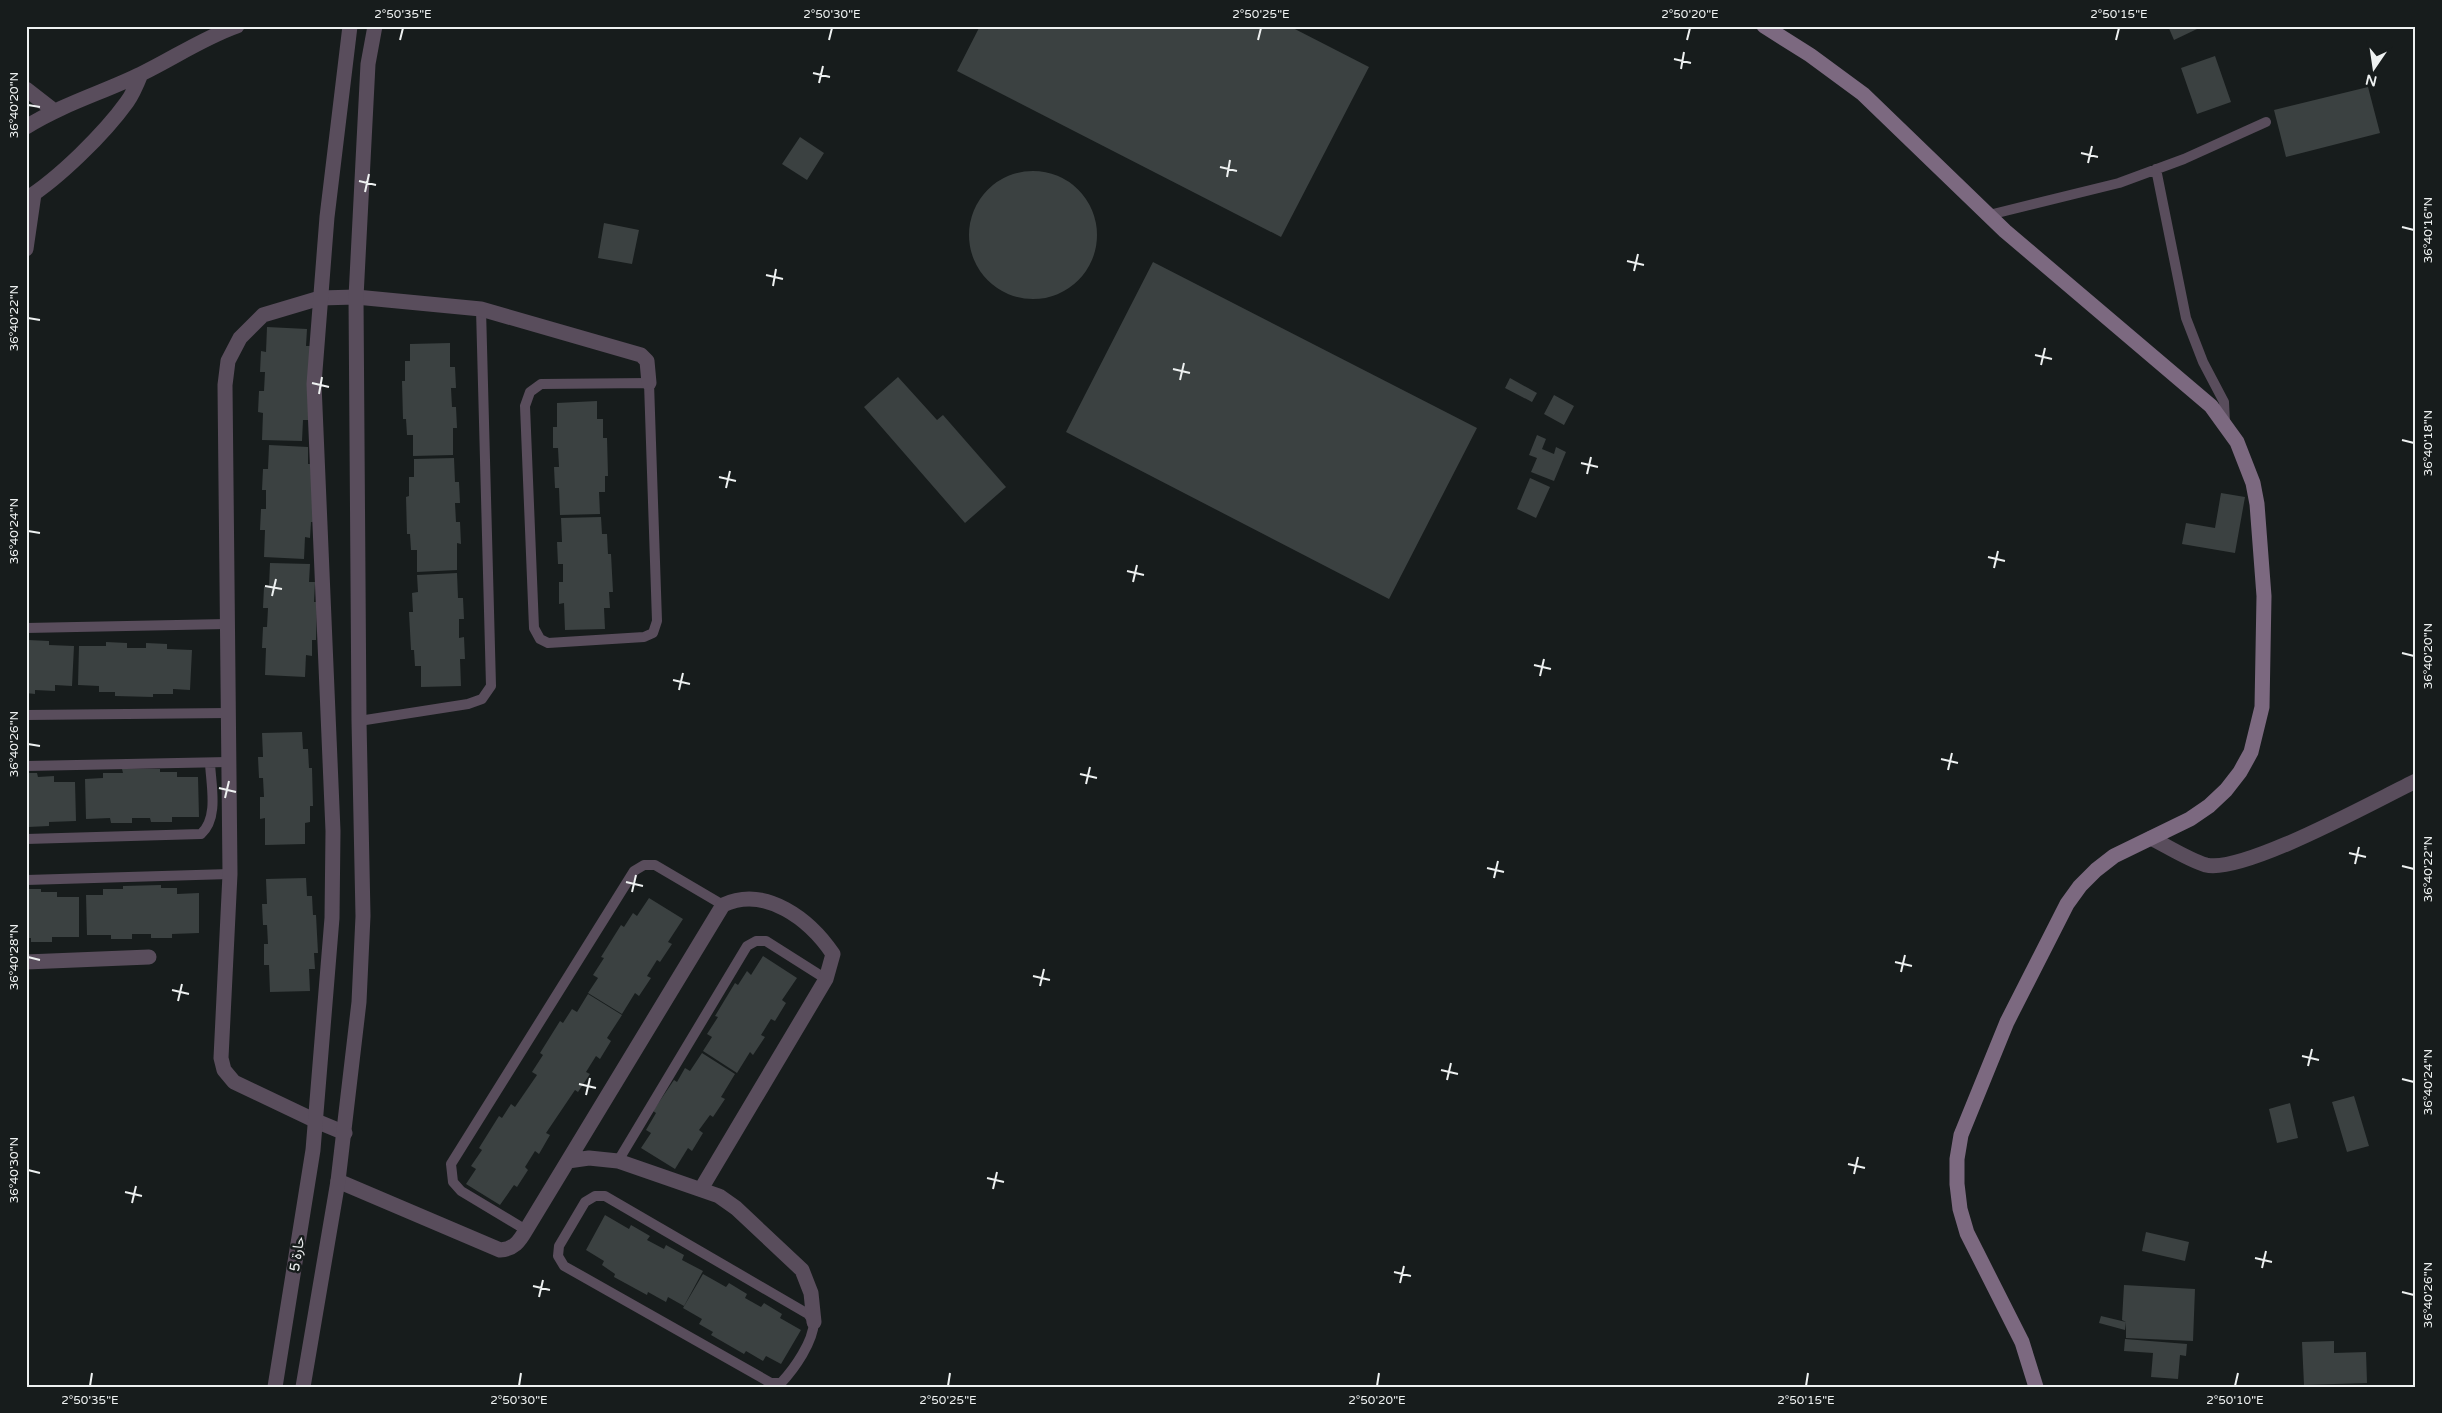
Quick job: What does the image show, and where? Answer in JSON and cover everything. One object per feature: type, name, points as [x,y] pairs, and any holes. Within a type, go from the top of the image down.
[{"type":"main road","points":[[1764,26],[1810,55],[1864,94],[1989,215],[2211,406],[2225,423],[2246,462],[2257,504],[2264,596],[2262,707],[2258,730],[2251,752],[2240,772],[2226,790],[2209,806],[2190,819],[2114,856],[2096,870],[2067,904],[2007,1022],[1961,1134],[1957,1159],[1957,1184],[1960,1209],[1967,1233],[2022,1342],[2036,1387]]},
{"type":"street","points":[[26,127],[54,110],[141,74],[207,38],[237,26]]},
{"type":"street","name":"حارة 5","points":[[275,1387],[309,1179],[327,1002],[332,918],[333,841],[314,413],[320,298],[350,26]]},
{"type":"street","name":"حارة 5","points":[[303,1387],[345,1133],[359,1002],[363,916],[359,721],[356,297],[368,64],[375,26]]},
{"type":"street","points":[[26,249],[30,196],[83,150],[121,109],[128,101],[141,74]]},
{"type":"street","points":[[26,89],[54,110]]},
{"type":"street","points":[[345,1133],[234,1082],[224,1070],[221,1058],[230,874],[225,385],[228,361],[240,338],[263,315],[320,298],[356,297],[481,309],[641,355],[647,361],[649,383]]},
{"type":"street","points":[[2151,838],[2206,865],[2224,865],[2279,847],[2352,814],[2416,781]]},
{"type":"street","points":[[338,1181],[500,1250],[510,1249],[518,1243],[723,905],[736,899],[758,899],[790,911],[820,934],[833,954],[826,979],[701,1189]]},
{"type":"street","points":[[26,962],[149,957]]},
{"type":"street","points":[[568,1161],[590,1158],[618,1161],[719,1196],[736,1208],[802,1270],[811,1294],[814,1322]]},
{"type":"lane","points":[[1989,215],[2119,183],[2266,122]]},
{"type":"lane","points":[[2156,169],[2186,318],[2203,362],[2224,402],[2225,423]]},
{"type":"lane","points":[[359,721],[468,704],[482,699],[491,686],[481,309]]},
{"type":"lane","points":[[649,383],[657,621],[653,633],[644,636],[548,643],[540,639],[534,628],[525,406],[530,392],[541,384],[649,383]]},
{"type":"lane","points":[[26,628],[227,624]]},
{"type":"lane","points":[[26,715],[228,713]]},
{"type":"lane","points":[[26,766],[228,762]]},
{"type":"lane","points":[[26,839],[201,834],[208,828],[212,818],[210,763]]},
{"type":"lane","points":[[526,1230],[461,1191],[453,1182],[451,1164],[634,871],[644,864],[655,865],[723,905]]},
{"type":"lane","points":[[26,880],[230,874]]},
{"type":"lane","points":[[618,1161],[748,946],[756,941],[766,941],[826,979]]},
{"type":"lane","points":[[595,1196],[605,1196],[808,1314],[814,1322],[814,1332],[788,1375],[781,1383],[771,1383],[564,1266],[558,1256],[559,1246],[585,1202],[595,1196]]},
{"type":"building","points":[[980,26],[1289,26],[1369,67],[1281,237],[957,71]]},
{"type":"building","points":[[2168,26],[2196,26],[2197,29],[2174,40]]},
{"type":"building","points":[[2215,56],[2231,102],[2197,114],[2181,68]]},
{"type":"building","points":[[2368,87],[2380,133],[2286,157],[2274,110]]},
{"type":"building","points":[[800,137],[824,153],[807,180],[782,164]]},
{"type":"building","points":[[1033,171],[1058,176],[1078,190],[1092,210],[1097,235],[1092,260],[1078,280],[1058,294],[1033,299],[1008,294],[988,280],[974,260],[969,235],[974,210],[988,190],[1008,176]]},
{"type":"building","points":[[604,223],[639,230],[632,264],[598,258]]},
{"type":"building","points":[[1153,262],[1477,428],[1389,599],[1066,432]]},
{"type":"building","points":[[267,327],[307,329],[306,346],[311,346],[308,420],[303,420],[302,441],[262,440],[263,413],[258,412],[259,391],[264,391],[265,372],[260,372],[261,351],[266,352]]},
{"type":"building","points":[[450,343],[450,367],[455,367],[456,388],[451,388],[452,407],[456,407],[457,428],[453,428],[453,455],[413,456],[413,435],[407,435],[406,419],[403,419],[402,381],[405,381],[405,361],[410,361],[410,344]]},
{"type":"building","points":[[898,377],[937,420],[943,415],[1006,487],[965,523],[864,407]]},
{"type":"building","points":[[1510,378],[1537,393],[1532,402],[1505,388]]},
{"type":"building","points":[[1554,395],[1574,406],[1564,425],[1544,414]]},
{"type":"building","points":[[597,401],[597,419],[603,419],[603,438],[607,438],[608,476],[605,476],[605,492],[599,492],[600,514],[560,515],[559,488],[555,488],[554,467],[559,467],[558,448],[553,448],[553,427],[557,427],[557,403]]},
{"type":"building","points":[[1537,435],[1546,439],[1542,449],[1554,454],[1556,447],[1566,452],[1554,481],[1531,472],[1537,458],[1529,455]]},
{"type":"building","points":[[269,445],[308,447],[308,464],[313,464],[314,522],[311,522],[310,538],[305,537],[304,559],[264,557],[265,530],[260,530],[261,509],[266,509],[266,490],[262,490],[263,469],[268,469]]},
{"type":"building","points":[[454,458],[455,482],[459,482],[460,503],[455,503],[456,522],[460,522],[461,544],[457,543],[457,570],[417,572],[417,550],[411,550],[410,534],[407,534],[406,497],[409,496],[409,477],[414,477],[414,459]]},
{"type":"building","points":[[1530,478],[1550,487],[1536,518],[1517,509]]},
{"type":"building","points":[[2221,493],[2245,497],[2235,553],[2182,544],[2186,523],[2215,528]]},
{"type":"building","points":[[601,517],[602,534],[607,534],[608,554],[611,554],[613,592],[609,592],[610,608],[604,608],[605,629],[565,630],[564,603],[559,604],[559,582],[563,582],[563,564],[558,564],[557,542],[562,542],[561,518]]},
{"type":"building","points":[[270,563],[310,564],[309,582],[315,582],[314,602],[317,602],[316,640],[312,640],[312,656],[306,655],[305,677],[265,675],[266,648],[262,648],[263,627],[267,627],[268,608],[263,608],[264,587],[269,587]]},
{"type":"building","points":[[457,573],[458,598],[463,598],[464,619],[459,619],[459,638],[464,637],[465,659],[460,659],[461,686],[421,687],[421,666],[415,666],[414,650],[411,650],[409,612],[413,612],[412,593],[418,592],[417,575]]},
{"type":"building","points":[[28,640],[49,641],[49,645],[74,646],[72,686],[55,685],[55,691],[35,690],[35,694],[26,693]]},
{"type":"building","points":[[106,642],[127,643],[127,648],[146,648],[146,643],[167,644],[167,649],[192,650],[190,690],[173,689],[173,694],[153,694],[153,697],[115,696],[115,692],[99,692],[99,686],[78,685],[79,646],[106,646]]},
{"type":"building","points":[[302,732],[303,749],[308,749],[309,768],[312,768],[313,806],[310,806],[310,822],[305,823],[305,844],[265,845],[265,818],[260,819],[260,797],[264,797],[263,778],[259,778],[258,757],[263,757],[262,733]]},
{"type":"building","points":[[122,769],[160,769],[160,772],[177,772],[177,777],[198,777],[199,817],[172,817],[172,822],[151,822],[150,818],[132,818],[132,823],[111,823],[110,818],[86,819],[85,779],[103,778],[103,773],[123,773]]},
{"type":"building","points":[[26,773],[37,773],[38,777],[54,776],[54,782],[75,782],[76,821],[49,822],[49,826],[28,827]]},
{"type":"building","points":[[306,878],[307,896],[312,896],[313,915],[316,915],[318,953],[314,953],[315,969],[309,969],[310,991],[270,992],[269,965],[264,965],[264,944],[268,944],[267,925],[263,925],[262,904],[267,904],[266,879]]},
{"type":"building","points":[[161,885],[161,888],[177,888],[177,894],[199,893],[199,933],[172,934],[172,938],[151,938],[151,934],[132,934],[132,939],[111,939],[111,935],[87,935],[86,895],[103,895],[103,889],[123,889],[123,886]]},
{"type":"building","points":[[26,889],[41,889],[41,892],[57,892],[57,897],[79,897],[79,937],[52,937],[52,942],[31,942],[31,938],[26,938]]},
{"type":"building","points":[[649,898],[683,919],[668,942],[672,944],[660,962],[657,960],[647,976],[651,978],[639,996],[635,993],[622,1014],[588,993],[598,978],[593,975],[604,958],[601,957],[621,925],[624,927],[633,913],[637,916]]},
{"type":"building","points":[[763,956],[797,978],[782,1000],[786,1003],[775,1021],[771,1019],[761,1035],[765,1037],[753,1055],[750,1052],[737,1073],[703,1051],[712,1037],[707,1034],[718,1017],[715,1016],[735,983],[738,985],[747,971],[751,975]]},
{"type":"building","points":[[588,994],[622,1015],[607,1038],[611,1041],[600,1059],[596,1056],[586,1072],[590,1074],[578,1092],[575,1090],[546,1133],[550,1135],[539,1154],[535,1151],[525,1167],[528,1170],[517,1187],[514,1185],[500,1205],[466,1184],[476,1169],[471,1166],[482,1150],[479,1148],[499,1116],[502,1118],[511,1104],[515,1107],[537,1075],[532,1072],[543,1055],[540,1053],[560,1021],[563,1023],[572,1009],[577,1012]]},
{"type":"building","points":[[702,1053],[735,1074],[721,1097],[725,1099],[713,1117],[710,1115],[699,1130],[703,1133],[692,1151],[688,1148],[675,1169],[641,1148],[651,1133],[646,1130],[656,1113],[653,1111],[674,1080],[677,1082],[685,1068],[690,1071]]},
{"type":"building","points":[[2354,1096],[2369,1146],[2347,1152],[2332,1102]]},
{"type":"building","points":[[2290,1103],[2298,1138],[2277,1143],[2269,1109]]},
{"type":"building","points":[[605,1215],[629,1229],[631,1225],[650,1236],[647,1240],[664,1249],[666,1245],[684,1255],[682,1260],[703,1271],[684,1306],[668,1297],[666,1302],[648,1292],[647,1295],[614,1277],[615,1274],[602,1265],[604,1261],[586,1250]]},
{"type":"building","points":[[2146,1232],[2189,1242],[2185,1261],[2142,1251]]},
{"type":"building","points":[[703,1274],[726,1287],[729,1283],[747,1294],[745,1298],[761,1307],[764,1303],[782,1314],[780,1318],[801,1330],[781,1364],[766,1356],[763,1361],[746,1351],[744,1354],[711,1335],[713,1332],[699,1324],[702,1319],[683,1308]]},
{"type":"building","points":[[2124,1285],[2195,1289],[2193,1341],[2126,1338],[2126,1322],[2122,1320]]},
{"type":"building","points":[[2101,1316],[2126,1322],[2125,1330],[2099,1323]]},
{"type":"building","points":[[2125,1339],[2187,1344],[2186,1356],[2180,1355],[2178,1379],[2151,1377],[2153,1353],[2124,1351]]},
{"type":"building","points":[[2334,1341],[2334,1353],[2366,1352],[2367,1383],[2304,1385],[2302,1342]]}]
